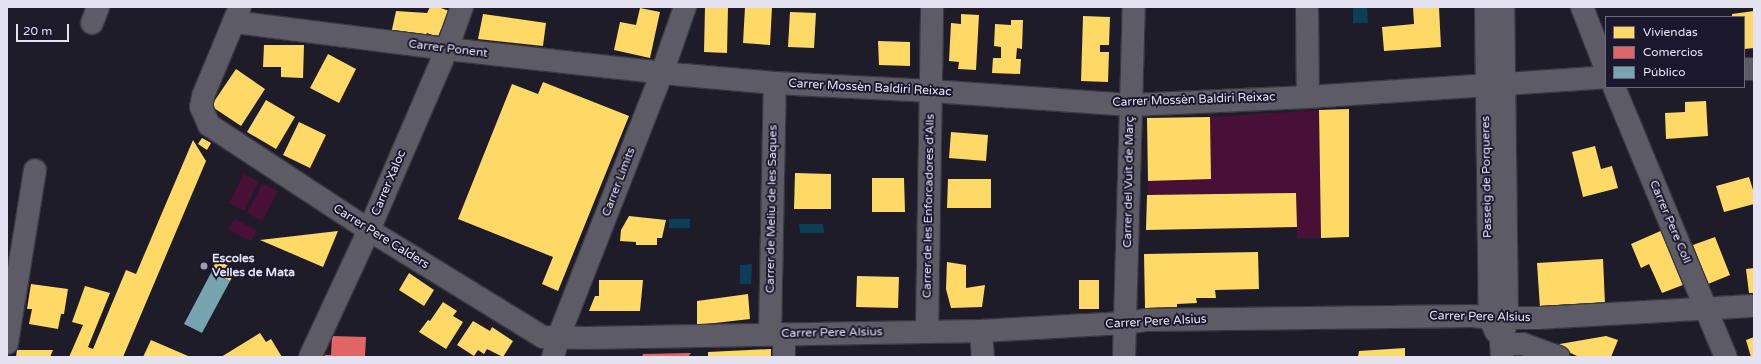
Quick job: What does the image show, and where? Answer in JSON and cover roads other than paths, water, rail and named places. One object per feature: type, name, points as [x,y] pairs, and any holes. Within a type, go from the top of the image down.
[{"type":"street","name":"Carrer Xaloc","points":[[310,357],[369,230],[447,49],[462,7]]},
{"type":"street","name":"Carrer Límits","points":[[555,348],[662,73],[685,7]]},
{"type":"street","name":"Carrer de les Enforcadores d'Alls","points":[[926,332],[932,7]]},
{"type":"street","name":"Carrer del Vuit de Març","points":[[1124,357],[1134,7]]},
{"type":"street","points":[[1307,7],[1308,97]]},
{"type":"street","name":"Passeig de Porqueres","points":[[1486,7],[1495,84],[1499,318],[1502,350]]},
{"type":"street","name":"Passeig de Porqueres","points":[[1495,84],[1503,7]]},
{"type":"street","points":[[1582,7],[1605,66]]},
{"type":"street","name":"Carrer Ponent","points":[[237,15],[447,49],[662,73]]},
{"type":"street","name":"Carrer Pere Calders","points":[[237,15],[203,96],[201,107],[209,125],[369,230],[543,337],[555,348]]},
{"type":"street","name":"Carrer Mossèn Baldiri Reixac","points":[[662,73],[775,83],[931,91],[1130,105],[1308,97],[1605,76]]},
{"type":"street","name":"Carrer de Meliu de les Saques","points":[[775,83],[777,334],[784,357]]},
{"type":"street","name":"Carrer Pere Coll","points":[[1614,88],[1726,357]]},
{"type":"street","points":[[7,343],[35,170]]},
{"type":"street","name":"Carrer Pere Alsius","points":[[555,348],[777,334],[981,331],[1125,323],[1147,320],[1473,316],[1538,318],[1754,306]]},
{"type":"street","points":[[1538,318],[1548,354]]},
{"type":"street","points":[[981,331],[983,357]]},
{"type":"street","points":[[1502,350],[1523,344],[1548,354]]},
{"type":"water","points":[[1353,7],[1367,7],[1368,23],[1353,23]]},
{"type":"water","points":[[669,219],[690,219],[690,228],[669,228]]},
{"type":"water","points":[[799,224],[823,224],[824,233],[800,233]]},
{"type":"water","points":[[752,264],[751,284],[740,284],[740,265]]},
{"type":"place","name":"Escoles Velles de Mata","points":[[204,266]]}]
